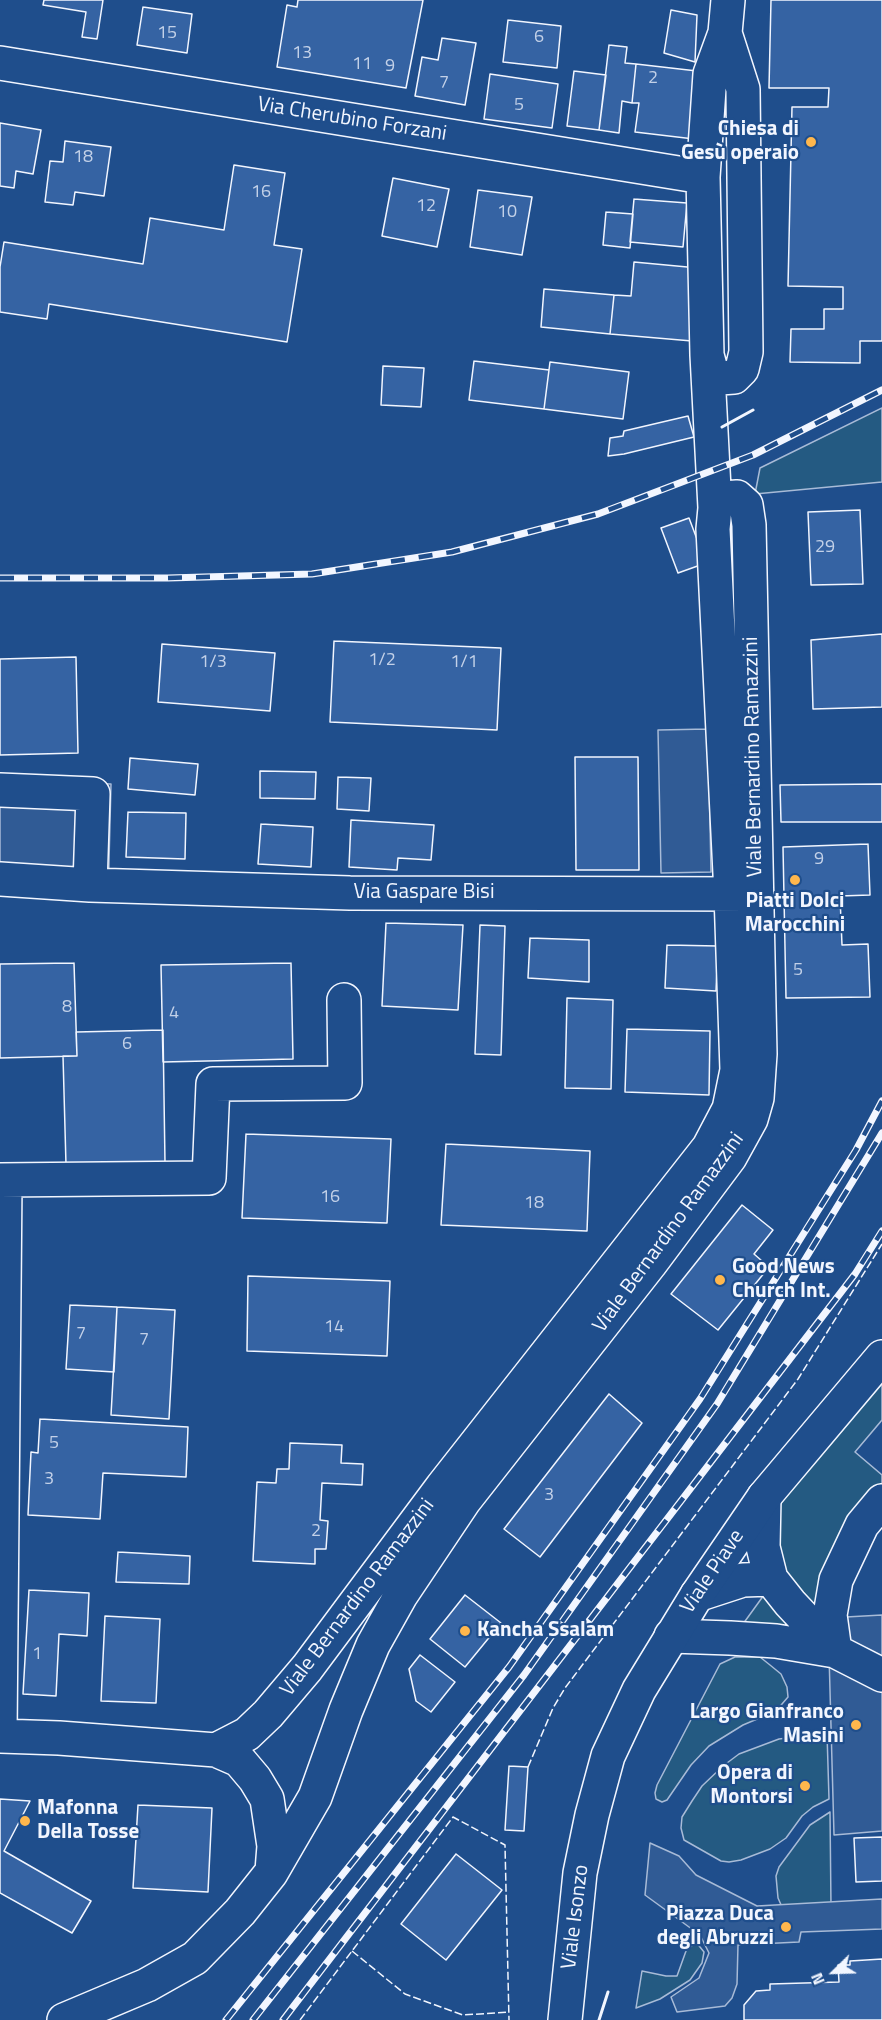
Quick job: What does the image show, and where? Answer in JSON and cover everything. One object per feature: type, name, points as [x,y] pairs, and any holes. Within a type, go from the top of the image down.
[{"type":"street","name":"Viale Bernardino Ramazzini","points":[[216,1750],[247,1734],[268,1714],[307,1668],[442,1487],[709,1147],[720,1130],[729,1109],[737,1070],[744,894],[749,525],[746,505],[737,497],[723,498],[715,508],[707,355],[703,177],[710,74],[721,10]]},
{"type":"street","name":"Viale Bernardino Ramazzini","points":[[707,355],[711,370],[720,378],[734,377],[742,369],[746,352],[743,89],[721,10]]},
{"type":"street","name":"Via Cherubino Forzani","points":[[0,63],[703,177]]},
{"type":"street","points":[[0,790],[93,794],[90,885]]},
{"type":"street","name":"Via Gaspare Bisi","points":[[0,879],[90,885],[350,893],[744,894]]},
{"type":"street","name":"Viale Bernardino Ramazzini","points":[[64,2020],[147,1985],[195,1958],[240,1912],[271,1873],[315,1797],[350,1699],[373,1645],[401,1595],[464,1501],[650,1264],[730,1157],[751,1119],[757,1098],[759,1077],[744,894]]},
{"type":"street","points":[[271,1873],[274,1846],[267,1799],[255,1779],[239,1761],[216,1750],[0,1735],[3,1180],[209,1178],[213,1084],[345,1083],[344,1000]]},
{"type":"street","name":"Viale Piave","points":[[592,1815],[608,1756],[639,1690],[671,1636],[764,1497],[882,1357]]},
{"type":"street","points":[[764,1497],[763,1548],[771,1579],[835,1651]]},
{"type":"street","points":[[835,1651],[830,1615],[836,1580],[862,1525],[882,1501]]},
{"type":"street","points":[[697,1595],[743,1580],[771,1579]]},
{"type":"street","points":[[671,1636],[776,1641],[835,1651],[882,1675]]},
{"type":"street","name":"Viale Isonzo","points":[[565,2020],[580,1873],[592,1815]]},
{"type":"shaded area","points":[[882,408],[882,482],[755,494],[760,468]]},
{"type":"shaded area","points":[[708,729],[711,872],[661,873],[658,730]]},
{"type":"shaded area","points":[[0,780],[111,784],[108,900],[0,896]]},
{"type":"shaded area","points":[[882,1377],[882,1420],[855,1452],[882,1475],[882,1497],[827,1624],[780,1580],[776,1501]]},
{"type":"shaded area","points":[[769,1588],[808,1631],[743,1624]]},
{"type":"shaded area","name":"Largo Gianfranco Masini","points":[[882,1615],[882,1831],[834,1835],[828,1618]]},
{"type":"shaded area","points":[[735,1657],[760,1657],[781,1674],[787,1687],[788,1697],[776,1711],[743,1725],[709,1746],[691,1765],[667,1800],[662,1802],[656,1799],[657,1785],[720,1664]]},
{"type":"shaded area","points":[[827,1733],[829,1799],[802,1816],[786,1838],[770,1849],[729,1862],[721,1861],[684,1840],[681,1828],[682,1817],[692,1801],[702,1786],[739,1754],[779,1739]]},
{"type":"shaded area","points":[[830,1812],[831,1907],[782,1907],[778,1898],[776,1876],[779,1867],[810,1825]]},
{"type":"shaded area","name":"Piazza Duca degli Abruzzi","points":[[650,1843],[679,1856],[696,1875],[757,1906],[882,1899],[882,1929],[801,1932],[799,1942],[738,1945],[737,1984],[732,1998],[725,2006],[677,2012],[671,1997],[699,1978],[709,1953],[700,1935],[645,1895]]},
{"type":"shaded area","points":[[696,1942],[704,1952],[702,1963],[690,1980],[660,1999],[636,2008],[642,1971],[677,1976],[686,1951]]},
{"type":"building","points":[[44,0],[103,0],[97,39],[82,37],[86,12],[43,5]]},
{"type":"building","points":[[298,0],[423,0],[406,88],[277,67],[287,5],[297,7]]},
{"type":"building","points":[[771,0],[882,0],[882,341],[860,341],[860,363],[790,362],[791,329],[824,329],[824,309],[843,309],[843,287],[788,286],[792,107],[828,107],[829,88],[769,88]]},
{"type":"building","points":[[143,7],[192,14],[187,53],[137,45]]},
{"type":"building","points":[[671,10],[697,15],[695,62],[664,53]]},
{"type":"building","points":[[508,20],[561,26],[557,68],[503,62]]},
{"type":"building","points":[[442,38],[476,43],[465,105],[415,96],[422,57],[438,60]]},
{"type":"building","points":[[609,45],[627,47],[625,63],[636,64],[632,103],[622,101],[619,133],[599,130]]},
{"type":"building","points":[[636,64],[697,71],[694,139],[635,132],[639,103],[632,103]]},
{"type":"building","points":[[574,71],[606,75],[599,130],[567,126]]},
{"type":"building","points":[[490,74],[558,84],[552,128],[484,119]]},
{"type":"building","points":[[0,123],[41,130],[33,174],[16,171],[14,188],[0,186]]},
{"type":"building","points":[[65,141],[111,147],[104,196],[75,192],[73,205],[45,202],[50,161],[63,162]]},
{"type":"building","points":[[234,165],[285,173],[274,245],[302,249],[287,342],[49,304],[47,319],[0,312],[0,267],[4,242],[143,264],[150,218],[224,230]]},
{"type":"building","points":[[393,178],[449,189],[437,247],[382,236]]},
{"type":"building","points":[[478,190],[532,197],[522,255],[470,247]]},
{"type":"building","points":[[634,199],[687,203],[683,247],[630,242]]},
{"type":"building","points":[[606,212],[633,214],[630,248],[603,245]]},
{"type":"building","points":[[634,262],[698,268],[692,341],[610,334],[614,295],[631,296]]},
{"type":"building","points":[[544,289],[614,295],[610,334],[541,327]]},
{"type":"building","points":[[474,361],[549,370],[544,409],[469,400]]},
{"type":"building","points":[[550,362],[629,372],[623,419],[544,409]]},
{"type":"building","points":[[383,366],[424,368],[421,407],[381,405]]},
{"type":"building","points":[[688,416],[694,437],[608,456],[610,438],[623,436],[624,431]]},
{"type":"building","points":[[860,510],[863,584],[811,585],[808,512]]},
{"type":"building","points":[[689,518],[706,563],[678,573],[661,528]]},
{"type":"building","points":[[882,634],[882,707],[813,709],[811,640]]},
{"type":"building","points":[[334,641],[501,648],[497,730],[330,722]]},
{"type":"building","points":[[162,644],[275,653],[270,711],[158,702]]},
{"type":"building","points":[[76,657],[78,753],[0,755],[0,659]]},
{"type":"building","points":[[575,757],[638,757],[639,870],[576,870]]},
{"type":"building","points":[[130,758],[198,764],[195,795],[128,789]]},
{"type":"building","points":[[260,771],[316,772],[315,799],[260,798]]},
{"type":"building","points":[[338,777],[371,778],[369,811],[337,809]]},
{"type":"building","points":[[882,784],[882,822],[781,822],[780,785]]},
{"type":"building","points":[[128,812],[186,813],[185,859],[126,857]]},
{"type":"building","points":[[351,820],[434,825],[431,860],[398,858],[397,870],[349,867]]},
{"type":"building","points":[[261,824],[313,827],[311,867],[258,864]]},
{"type":"building","points":[[868,844],[870,895],[840,896],[842,945],[868,944],[870,997],[786,998],[783,847]]},
{"type":"building","points":[[386,923],[463,925],[458,1010],[382,1006]]},
{"type":"building","points":[[480,925],[505,926],[501,1055],[475,1054]]},
{"type":"building","points":[[530,938],[589,940],[589,982],[528,978]]},
{"type":"building","points":[[667,945],[718,946],[716,991],[665,988]]},
{"type":"building","points":[[74,963],[77,1056],[0,1058],[0,964]]},
{"type":"building","points":[[291,963],[293,1059],[163,1062],[161,965]]},
{"type":"building","points":[[567,998],[613,1000],[611,1089],[565,1088]]},
{"type":"building","points":[[627,1029],[710,1031],[709,1095],[625,1092]]},
{"type":"building","points":[[163,1030],[165,1163],[66,1165],[63,1056],[77,1056],[76,1032]]},
{"type":"building","points":[[246,1134],[391,1139],[387,1223],[242,1218]]},
{"type":"building","points":[[446,1144],[590,1151],[587,1231],[441,1225]]},
{"type":"building","name":"Good News Church Int.","points":[[742,1205],[773,1230],[754,1254],[769,1267],[718,1330],[671,1294]]},
{"type":"building","points":[[248,1276],[390,1281],[387,1356],[247,1351]]},
{"type":"building","points":[[70,1305],[117,1307],[114,1372],[66,1369]]},
{"type":"building","points":[[117,1307],[175,1310],[169,1419],[111,1415]]},
{"type":"building","points":[[609,1394],[642,1423],[540,1557],[504,1529]]},
{"type":"building","points":[[40,1419],[188,1427],[186,1477],[103,1473],[100,1519],[28,1515],[31,1452],[38,1453]]},
{"type":"building","points":[[290,1443],[342,1445],[341,1463],[363,1464],[362,1485],[322,1483],[320,1520],[328,1521],[326,1549],[315,1549],[315,1564],[253,1561],[257,1482],[276,1483],[277,1469],[289,1469]]},
{"type":"building","points":[[118,1552],[190,1556],[189,1584],[116,1582]]},
{"type":"building","points":[[29,1590],[89,1593],[87,1636],[59,1634],[56,1696],[23,1694]]},
{"type":"building","name":"Kancha Ssalam","points":[[465,1595],[501,1623],[465,1667],[430,1639]]},
{"type":"building","points":[[105,1616],[160,1619],[156,1703],[101,1701]]},
{"type":"building","points":[[420,1655],[455,1682],[431,1712],[416,1701],[409,1669]]},
{"type":"building","points":[[509,1766],[528,1767],[524,1831],[505,1830]]},
{"type":"building","points":[[0,1799],[30,1801],[4,1851],[91,1901],[72,1933],[0,1893]]},
{"type":"building","points":[[138,1805],[212,1808],[208,1892],[133,1888]]},
{"type":"building","points":[[882,1837],[882,1881],[856,1882],[854,1838]]},
{"type":"building","points":[[456,1854],[502,1890],[446,1960],[401,1924]]},
{"type":"building","points":[[882,1959],[882,2020],[744,2020],[744,2005],[756,1991],[770,1990],[770,1984],[839,1982],[838,1965],[850,1965],[850,1961]]},
{"type":"railway","points":[[0,578],[168,578],[312,574],[452,552],[598,514],[753,455],[882,390]]},
{"type":"railway","points":[[226,2020],[509,1667],[700,1399],[856,1150],[882,1101]]},
{"type":"railway","points":[[253,2020],[524,1675],[717,1404],[882,1133]]},
{"type":"railway","points":[[283,2020],[855,1274],[882,1231]]},
{"type":"fence","points":[[528,1767],[553,1708],[565,1688],[798,1379],[882,1244]]},
{"type":"fence","points":[[300,2020],[453,1817],[505,1845],[509,2020]]},
{"type":"fence","points":[[352,1951],[405,1994],[463,2015],[509,2012]]},
{"type":"wall","points":[[722,427],[753,410]]},
{"type":"wall","points":[[599,2020],[608,1992]]},
{"type":"place","name":"Chiesa di Gesù operaio","points":[[811,142]]},
{"type":"place","name":"Piatti Dolci Marocchini","points":[[795,880]]},
{"type":"place","name":"Good News Church Int.","points":[[720,1280]]},
{"type":"place","name":"Kancha Ssalam","points":[[465,1631]]},
{"type":"place","name":"Largo Gianfranco Masini","points":[[856,1725]]},
{"type":"place","name":"Opera di Montorsi","points":[[805,1786]]},
{"type":"place","name":"Mafonna Della Tosse","points":[[25,1821]]},
{"type":"place","name":"Piazza Duca degli Abruzzi","points":[[786,1927]]}]
